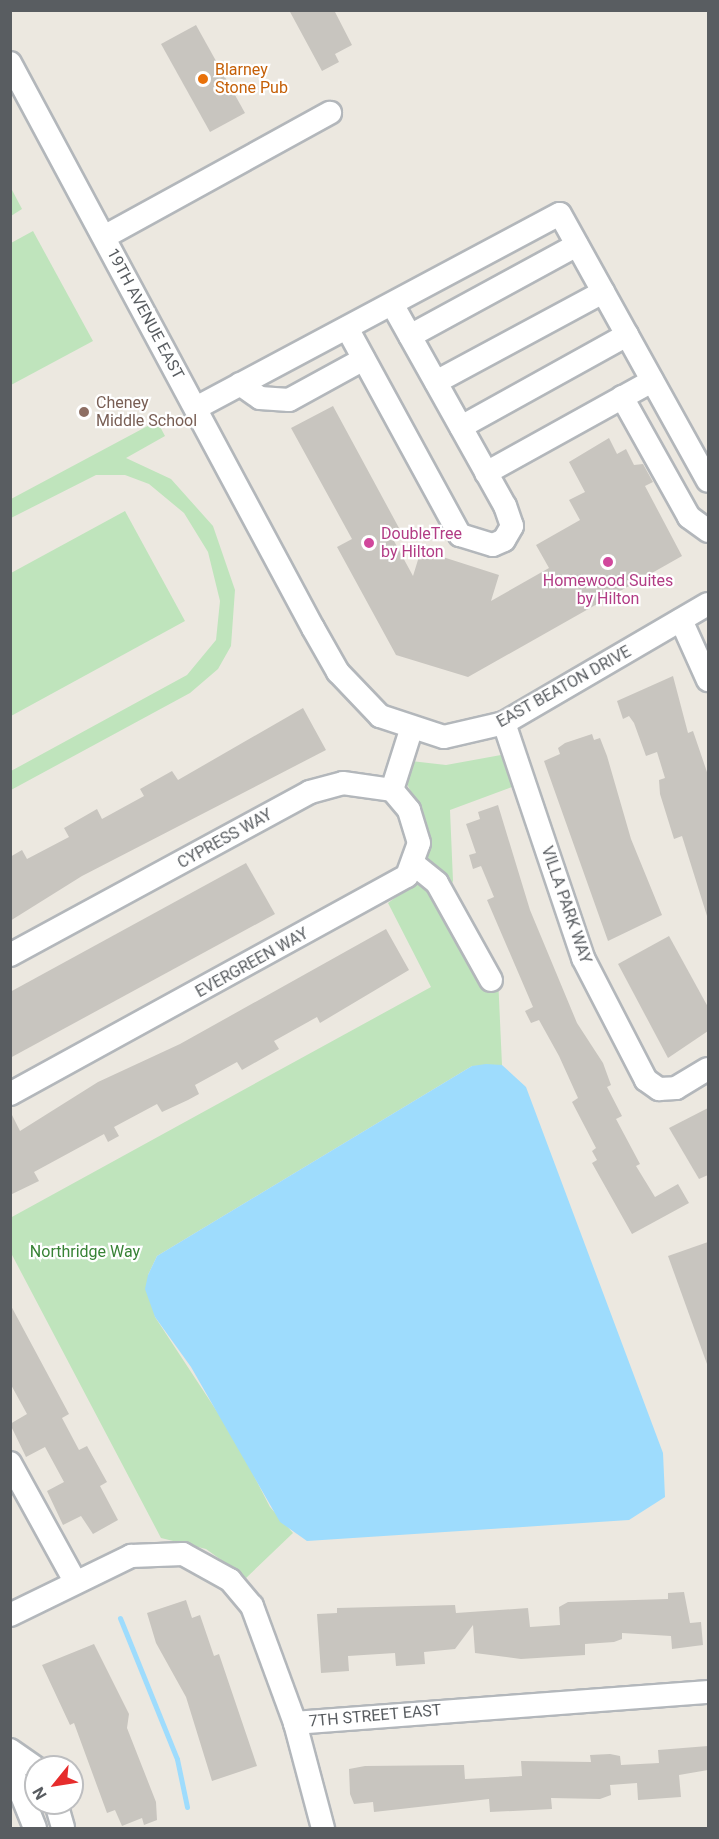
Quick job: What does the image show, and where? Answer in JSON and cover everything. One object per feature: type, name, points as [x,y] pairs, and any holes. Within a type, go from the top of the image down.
[{"type":"street","name":"19TH AVENUE EAST","points":[[10,63],[313,628]]},
{"type":"street","points":[[104,237],[330,113]]},
{"type":"street","points":[[196,408],[560,214],[708,481]]},
{"type":"street","points":[[410,336],[577,246]]},
{"type":"street","points":[[436,382],[603,292]]},
{"type":"street","points":[[347,328],[450,521],[460,535],[493,544],[512,526],[486,473],[392,304]]},
{"type":"street","points":[[461,427],[627,335]]},
{"type":"street","points":[[240,384],[260,398],[289,400],[364,359]]},
{"type":"street","points":[[486,473],[652,381]]},
{"type":"street","points":[[622,397],[689,516],[708,531]]},
{"type":"street","name":"EAST BEATON DRIVE","points":[[313,628],[358,698],[411,730],[444,737],[504,723],[708,604]]},
{"type":"street","points":[[681,620],[708,680]]},
{"type":"street","name":"VILLA PARK WAY","points":[[504,723],[583,958],[646,1080],[659,1089],[676,1088],[708,1069]]},
{"type":"street","points":[[411,730],[392,790],[416,826],[415,866],[438,883],[491,980]]},
{"type":"street","name":"CYPRESS WAY","points":[[10,955],[317,789],[343,783],[392,790]]},
{"type":"street","name":"EVERGREEN WAY","points":[[10,1094],[393,886],[415,866]]},
{"type":"street","points":[[10,1464],[75,1581]]},
{"type":"street","name":"7TH STREET EAST","points":[[10,1615],[75,1581],[130,1556],[154,1552],[183,1554],[210,1566],[252,1606],[296,1723],[708,1692]]},
{"type":"street","points":[[296,1723],[323,1828]]},
{"type":"street","points":[[10,1749],[24,1759]]},
{"type":"street","points":[[10,1766],[35,1828]]},
{"type":"green space","points":[[11,188],[22,209],[10,216]]},
{"type":"green space","points":[[33,231],[93,341],[11,385],[11,243]]},
{"type":"green space","points":[[157,421],[165,436],[126,458],[171,479],[213,526],[235,590],[231,646],[218,669],[190,693],[11,790],[11,771],[187,675],[216,640],[220,601],[208,552],[184,513],[149,484],[125,475],[96,475],[11,518],[11,499]]},
{"type":"green space","points":[[125,511],[185,621],[11,716],[11,573]]},
{"type":"green space","name":"Northridge Way","points":[[501,755],[512,787],[450,810],[453,881],[449,890],[498,977],[502,1065],[472,1066],[157,1256],[148,1275],[155,1317],[235,1439],[270,1507],[293,1533],[246,1578],[206,1549],[161,1538],[11,1253],[10,1218],[431,987],[388,903],[415,883],[429,852],[425,819],[407,784],[411,761],[446,765]]},
{"type":"water","points":[[502,1065],[526,1087],[663,1453],[665,1497],[629,1520],[307,1541],[280,1522],[191,1367],[155,1317],[145,1289],[148,1275],[157,1256],[472,1066]]},
{"type":"building","points":[[289,10],[334,10],[352,45],[335,54],[339,62],[322,71]]},
{"type":"building","name":"Blarney Stone Pub","points":[[196,25],[245,113],[210,132],[161,44]]},
{"type":"building","points":[[333,406],[399,528],[381,537],[394,541],[413,576],[421,550],[499,575],[491,601],[549,568],[536,545],[580,520],[569,500],[585,492],[569,462],[609,438],[617,454],[626,449],[634,465],[643,464],[653,482],[645,486],[682,556],[468,677],[396,655],[337,547],[352,539],[291,428]]},
{"type":"building","points":[[673,676],[688,733],[693,731],[708,775],[707,916],[682,836],[674,839],[660,794],[659,780],[665,778],[657,752],[646,756],[634,723],[629,716],[623,719],[617,701]]},
{"type":"building","points":[[303,708],[326,750],[82,876],[10,921],[10,857],[22,850],[27,859],[69,837],[64,828],[97,809],[102,819],[144,796],[140,789],[172,771],[178,780]]},
{"type":"building","points":[[592,734],[594,740],[600,738],[607,756],[631,839],[662,915],[608,941],[544,761],[560,754],[558,748],[565,743]]},
{"type":"building","points":[[498,805],[530,910],[577,1023],[603,1063],[611,1085],[607,1087],[622,1116],[616,1119],[640,1164],[636,1166],[655,1197],[678,1184],[689,1203],[632,1234],[592,1163],[597,1160],[592,1151],[596,1148],[572,1102],[578,1098],[559,1056],[539,1020],[531,1023],[525,1011],[533,1007],[487,900],[494,897],[481,866],[473,869],[469,855],[476,853],[466,824],[480,819],[478,812]]},
{"type":"building","points":[[246,863],[275,914],[10,1058],[10,992]]},
{"type":"building","points":[[386,929],[409,970],[320,1023],[317,1017],[274,1041],[279,1049],[242,1070],[237,1062],[195,1085],[199,1094],[188,1100],[162,1112],[157,1104],[114,1127],[119,1136],[108,1142],[104,1134],[34,1172],[39,1181],[10,1195],[10,1111],[20,1131],[98,1082],[180,1044]]},
{"type":"building","points":[[669,936],[708,1007],[708,1031],[668,1058],[618,964]]},
{"type":"building","points":[[708,1108],[708,1175],[699,1179],[669,1128]]},
{"type":"building","points":[[708,1242],[708,1364],[707,1364],[668,1256]]},
{"type":"building","points":[[10,1304],[69,1414],[62,1418],[79,1450],[87,1446],[107,1482],[100,1486],[118,1520],[93,1534],[81,1516],[63,1525],[47,1491],[64,1482],[45,1447],[26,1457],[10,1424],[27,1414],[10,1383]]},
{"type":"building","points":[[684,1592],[690,1623],[701,1622],[703,1645],[672,1649],[671,1636],[622,1633],[622,1639],[614,1642],[585,1644],[585,1655],[521,1659],[475,1653],[473,1625],[455,1649],[424,1652],[425,1664],[396,1666],[395,1653],[348,1656],[349,1671],[321,1673],[317,1614],[337,1613],[337,1608],[455,1605],[456,1613],[528,1608],[530,1627],[560,1625],[559,1607],[568,1602],[668,1599],[668,1593]]},
{"type":"building","points":[[186,1600],[192,1618],[200,1615],[214,1656],[219,1654],[257,1766],[212,1781],[186,1697],[156,1643],[147,1613]]},
{"type":"building","points":[[94,1644],[129,1714],[127,1728],[156,1802],[157,1820],[144,1825],[142,1818],[122,1826],[115,1810],[107,1813],[74,1723],[70,1725],[42,1665]]},
{"type":"building","points":[[708,1746],[708,1770],[679,1775],[681,1797],[638,1800],[637,1783],[610,1785],[611,1795],[600,1799],[551,1798],[552,1809],[490,1812],[489,1799],[374,1812],[373,1802],[354,1804],[350,1794],[349,1769],[365,1766],[464,1765],[465,1779],[522,1776],[521,1761],[591,1762],[590,1755],[610,1754],[620,1756],[621,1765],[659,1763],[658,1750]]},
{"type":"waterway","points":[[120,1618],[177,1759],[187,1807]]},
{"type":"place","name":"Blarney Stone Pub","points":[[203,79]]},
{"type":"place","name":"Cheney Middle School","points":[[84,412]]},
{"type":"place","name":"DoubleTree by Hilton","points":[[369,543]]},
{"type":"place","name":"Homewood Suites by Hilton","points":[[608,562]]}]
